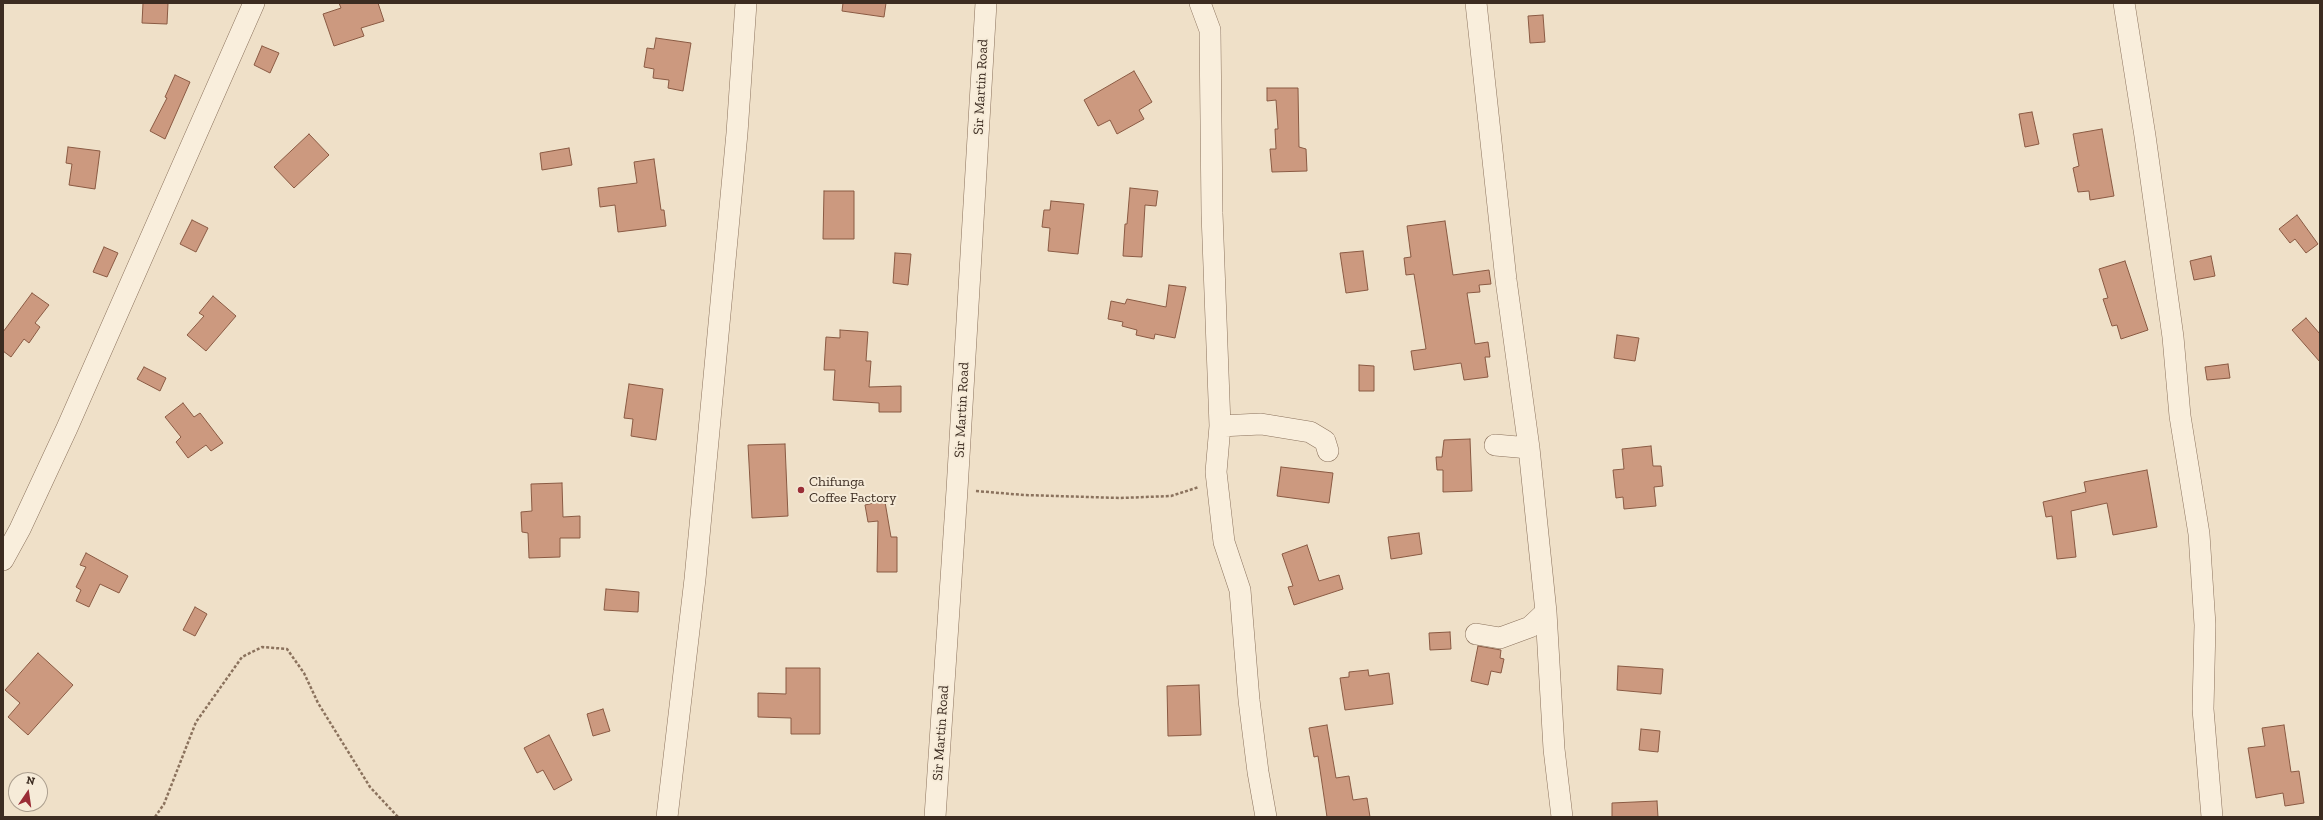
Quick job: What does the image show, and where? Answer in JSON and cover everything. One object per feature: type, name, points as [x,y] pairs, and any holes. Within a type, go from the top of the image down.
[{"type":"street","points":[[3,560],[35,498],[254,3]]},
{"type":"street","points":[[666,817],[695,579],[737,133],[746,3]]},
{"type":"street","name":"Sir Martin Road","points":[[935,817],[957,490],[986,3]]},
{"type":"street","points":[[1200,3],[1210,30],[1212,205],[1220,426],[1216,472],[1224,542],[1240,590],[1249,700],[1258,772],[1266,817]]},
{"type":"street","points":[[1476,3],[1506,280],[1529,448],[1546,612],[1554,749],[1562,817]]},
{"type":"street","points":[[2124,3],[2146,144],[2173,337],[2180,416],[2198,534],[2205,625],[2203,709],[2212,817]]},
{"type":"street","points":[[1220,426],[1261,424],[1310,432],[1324,441],[1328,451]]},
{"type":"street","points":[[1495,444],[1529,448]]},
{"type":"street","points":[[1476,634],[1500,638],[1530,627],[1546,612]]},
{"type":"path","points":[[957,490],[1024,495],[1120,498],[1171,496],[1202,485],[1216,472]]},
{"type":"path","points":[[155,817],[164,804],[181,755],[196,722],[242,658],[262,647],[286,649],[304,673],[318,703],[370,787],[398,817]]},
{"type":"building","points":[[143,3],[168,3],[167,24],[142,23]]},
{"type":"building","points":[[339,3],[378,3],[384,21],[361,28],[364,36],[334,46],[323,14],[341,8]]},
{"type":"building","points":[[843,3],[886,3],[884,17],[842,11]]},
{"type":"building","points":[[1543,15],[1545,42],[1530,43],[1528,16]]},
{"type":"building","points":[[656,38],[691,43],[683,91],[668,88],[669,80],[653,78],[654,69],[644,67],[647,48],[654,49]]},
{"type":"building","points":[[262,46],[279,53],[270,73],[254,65]]},
{"type":"building","points":[[1134,71],[1152,102],[1139,110],[1144,119],[1117,134],[1110,120],[1098,126],[1084,100]]},
{"type":"building","points":[[175,75],[190,82],[165,139],[150,131],[167,98],[165,97]]},
{"type":"building","points":[[1267,88],[1298,88],[1299,147],[1306,149],[1307,171],[1272,172],[1270,149],[1276,149],[1275,129],[1278,129],[1276,100],[1267,101]]},
{"type":"building","points":[[2032,112],[2039,144],[2025,147],[2019,114]]},
{"type":"building","points":[[2102,129],[2114,196],[2090,200],[2089,191],[2078,192],[2073,168],[2079,166],[2073,134]]},
{"type":"building","points":[[309,134],[329,155],[294,188],[274,167]]},
{"type":"building","points":[[68,147],[100,151],[95,189],[69,185],[72,164],[66,163]]},
{"type":"building","points":[[569,148],[572,165],[542,170],[540,153]]},
{"type":"building","points":[[654,159],[661,210],[664,210],[666,226],[618,232],[615,205],[600,207],[598,188],[637,183],[634,162]]},
{"type":"building","points":[[1130,188],[1158,191],[1156,206],[1145,205],[1142,257],[1123,256],[1125,224],[1127,224]]},
{"type":"building","points":[[824,191],[854,191],[854,239],[823,239]]},
{"type":"building","points":[[1051,201],[1084,204],[1078,254],[1048,251],[1050,228],[1042,227],[1044,210],[1050,210]]},
{"type":"building","points":[[2297,215],[2318,244],[2306,253],[2295,239],[2290,243],[2279,229]]},
{"type":"building","points":[[192,220],[208,228],[196,252],[180,244]]},
{"type":"building","points":[[1445,221],[1453,275],[1489,270],[1491,284],[1479,285],[1480,292],[1467,293],[1475,344],[1488,342],[1490,357],[1485,357],[1488,377],[1464,380],[1461,363],[1414,370],[1411,351],[1426,349],[1414,274],[1406,275],[1404,258],[1411,257],[1407,226]]},
{"type":"building","points":[[104,247],[118,253],[107,277],[93,272]]},
{"type":"building","points":[[1363,251],[1368,290],[1346,293],[1340,253]]},
{"type":"building","points":[[895,253],[911,254],[908,285],[893,283]]},
{"type":"building","points":[[2211,256],[2215,276],[2194,280],[2190,261]]},
{"type":"building","points":[[2125,261],[2148,330],[2121,339],[2117,325],[2112,326],[2103,299],[2108,298],[2099,269]]},
{"type":"building","points":[[1169,285],[1186,287],[1175,338],[1155,334],[1154,339],[1136,335],[1137,330],[1122,326],[1123,322],[1108,319],[1111,301],[1125,304],[1127,299],[1166,307]]},
{"type":"building","points":[[32,293],[49,305],[35,323],[40,327],[29,343],[24,339],[11,357],[3,351],[3,332]]},
{"type":"building","points":[[213,296],[236,316],[206,351],[187,335],[204,316],[199,313]]},
{"type":"building","points":[[2306,318],[2320,334],[2320,362],[2292,330]]},
{"type":"building","points":[[840,330],[868,332],[866,361],[871,361],[869,387],[901,386],[901,412],[879,412],[879,403],[833,400],[835,370],[824,370],[826,337],[840,338]]},
{"type":"building","points":[[1617,335],[1639,338],[1635,361],[1614,358]]},
{"type":"building","points":[[2228,364],[2230,378],[2207,380],[2205,367]]},
{"type":"building","points":[[1359,365],[1374,366],[1374,391],[1359,391]]},
{"type":"building","points":[[144,367],[166,378],[160,391],[137,379]]},
{"type":"building","points":[[629,384],[663,389],[656,440],[631,436],[633,419],[624,418]]},
{"type":"building","points":[[183,403],[194,417],[200,413],[223,443],[211,451],[206,445],[188,458],[176,442],[181,437],[165,417]]},
{"type":"building","points":[[1470,439],[1472,491],[1443,492],[1443,470],[1437,470],[1436,457],[1442,457],[1444,440]]},
{"type":"building","points":[[785,444],[788,516],[752,518],[748,445]]},
{"type":"building","points":[[1651,446],[1653,466],[1661,466],[1663,486],[1654,487],[1656,506],[1624,509],[1623,497],[1616,498],[1613,470],[1624,469],[1622,449]]},
{"type":"building","points":[[1281,467],[1333,473],[1329,503],[1277,496]]},
{"type":"building","points":[[2147,470],[2157,527],[2113,535],[2107,503],[2071,511],[2076,557],[2057,559],[2052,516],[2046,517],[2043,502],[2086,492],[2084,482]]},
{"type":"building","points":[[562,483],[563,517],[580,516],[580,538],[560,538],[560,557],[529,558],[528,533],[522,532],[521,512],[532,511],[531,484]]},
{"type":"building","points":[[885,502],[891,537],[897,537],[897,572],[877,572],[878,521],[868,522],[865,505]]},
{"type":"building","points":[[1419,533],[1422,554],[1391,559],[1388,537]]},
{"type":"building","points":[[1307,545],[1319,581],[1339,575],[1343,589],[1294,605],[1288,587],[1293,586],[1282,554]]},
{"type":"building","points":[[86,553],[128,576],[119,593],[100,584],[89,607],[76,601],[81,590],[76,587],[86,567],[80,565]]},
{"type":"building","points":[[606,589],[639,592],[638,612],[604,610]]},
{"type":"building","points":[[195,607],[207,614],[195,636],[183,630]]},
{"type":"building","points":[[1450,632],[1451,649],[1430,650],[1429,633]]},
{"type":"building","points":[[1478,646],[1501,650],[1500,658],[1504,659],[1501,673],[1491,671],[1488,685],[1471,681]]},
{"type":"building","points":[[38,653],[73,685],[28,735],[8,717],[20,703],[5,690]]},
{"type":"building","points":[[1618,666],[1663,669],[1661,694],[1617,690]]},
{"type":"building","points":[[786,668],[820,668],[820,734],[791,734],[791,718],[758,717],[758,693],[786,694]]},
{"type":"building","points":[[1368,670],[1369,676],[1389,673],[1393,704],[1345,710],[1340,678],[1349,677],[1349,672]]},
{"type":"building","points":[[1199,685],[1201,735],[1168,736],[1167,686]]},
{"type":"building","points":[[603,709],[610,731],[593,736],[587,714]]},
{"type":"building","points":[[1327,725],[1336,778],[1349,776],[1353,800],[1367,798],[1370,817],[1327,817],[1318,756],[1314,757],[1309,728]]},
{"type":"building","points":[[2284,725],[2291,772],[2299,771],[2304,803],[2285,806],[2283,793],[2256,798],[2248,748],[2265,746],[2262,728]]},
{"type":"building","points":[[1641,729],[1660,731],[1658,752],[1639,750]]},
{"type":"building","points":[[549,735],[572,780],[554,790],[543,770],[537,773],[524,748]]},
{"type":"building","points":[[1657,801],[1658,817],[1612,817],[1612,803]]},
{"type":"place","name":"Chifunga Coffee Factory","points":[[801,490]]}]
